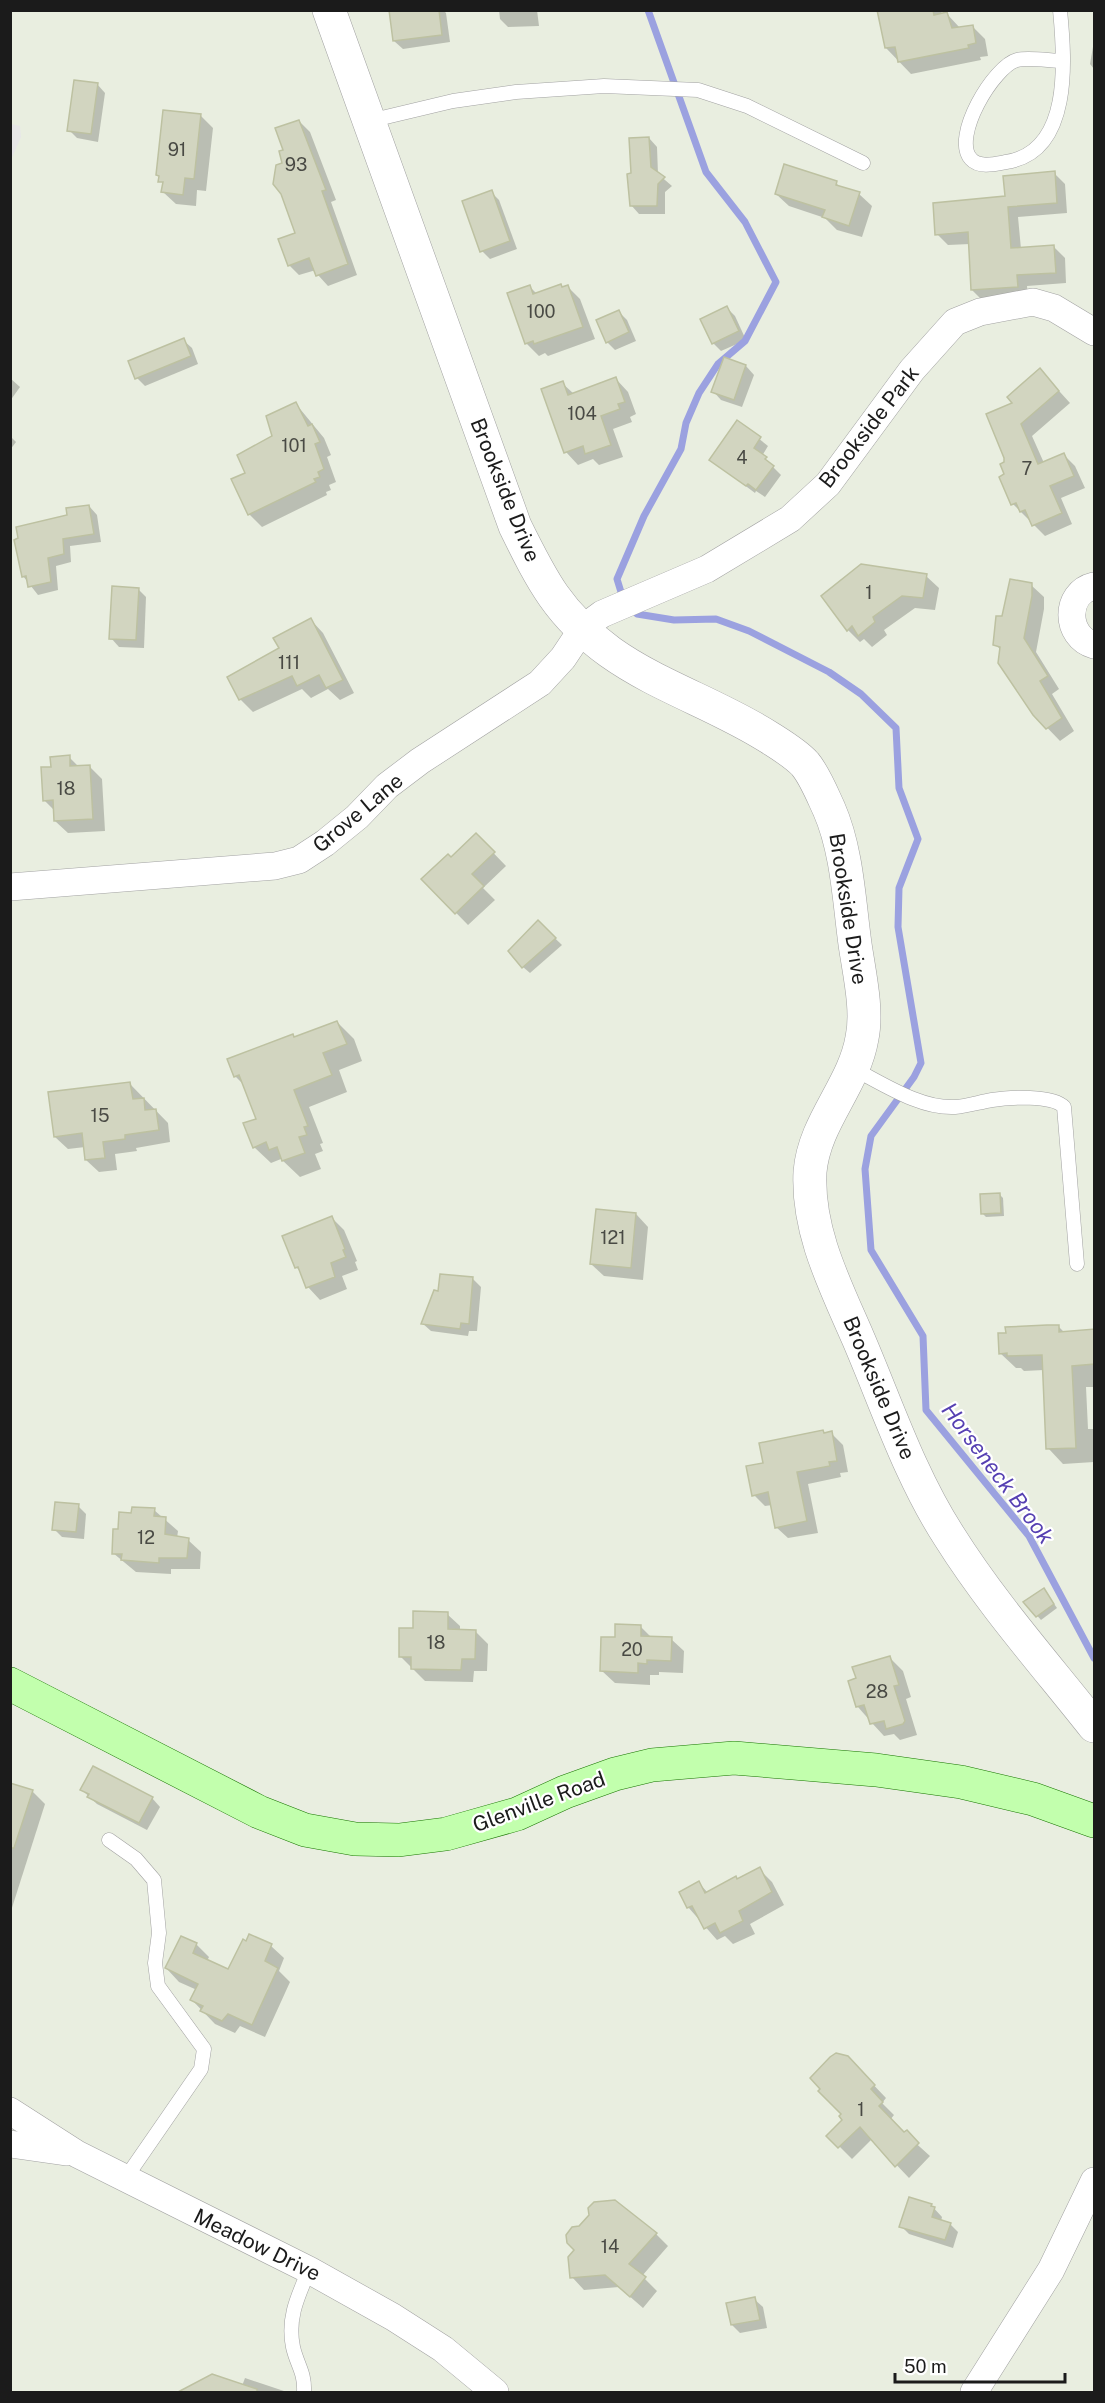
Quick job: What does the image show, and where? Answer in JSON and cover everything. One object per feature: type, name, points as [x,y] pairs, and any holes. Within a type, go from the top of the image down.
[{"type":"main road","name":"Glenville Road","points":[[10,1684],[259,1812],[305,1830],[355,1839],[399,1840],[446,1834],[517,1814],[565,1792],[615,1774],[652,1765],[734,1758],[866,1769],[960,1782],[1033,1799],[1095,1821]]},
{"type":"street","name":"Brookside Drive","points":[[329,10],[515,526],[542,580],[559,606],[592,621],[608,651],[630,665],[749,725],[779,744],[804,764],[831,813],[841,848],[849,896],[862,994],[863,1036],[851,1068],[817,1138],[810,1168],[810,1199],[817,1238],[923,1490],[979,1579],[1095,1726]]},
{"type":"street","name":"Brookside Park","points":[[592,621],[707,570],[790,519],[828,484],[912,370],[955,322],[980,312],[1033,302],[1054,308],[1095,332]]},
{"type":"street","points":[[1095,586],[1079,594],[1074,603],[1071,620],[1080,637],[1095,645]]},
{"type":"street","name":"Grove Lane","points":[[10,887],[275,866],[299,860],[357,817],[387,786],[420,761],[540,683],[592,621]]},
{"type":"street","name":"Meadow Drive","points":[[10,2111],[77,2154],[309,2270],[393,2317],[443,2349],[495,2392]]},
{"type":"street","points":[[10,2144],[77,2154]]},
{"type":"street","points":[[974,2392],[1051,2270],[1095,2181]]},
{"type":"lane","points":[[1060,10],[1063,61],[1063,80],[1057,111],[1047,140],[1029,154],[1013,161],[988,165],[973,161],[965,151],[965,137],[970,117],[1002,69],[1017,60],[1063,61]]},
{"type":"lane","points":[[369,121],[453,101],[516,92],[604,86],[693,89],[747,106],[863,163]]},
{"type":"lane","points":[[851,1068],[895,1090],[931,1104],[946,1107],[959,1107],[995,1099],[1026,1098],[1054,1100],[1061,1104],[1064,1107],[1077,1264]]},
{"type":"lane","points":[[109,1840],[136,1859],[154,1880],[159,1933],[155,1963],[158,1986],[204,2049],[201,2069],[125,2179]]},
{"type":"lane","points":[[304,2392],[305,2379],[293,2347],[291,2313],[309,2270]]},
{"type":"shaded area","points":[[11,124],[20,126],[21,137],[11,160]]},
{"type":"building","points":[[389,10],[439,10],[442,35],[393,41]]},
{"type":"building","points":[[877,10],[933,10],[934,15],[947,12],[952,28],[973,25],[976,43],[968,45],[969,48],[898,62],[895,47],[885,48]]},
{"type":"building","points":[[74,80],[98,83],[91,134],[67,131]]},
{"type":"building","points":[[163,110],[201,114],[194,179],[185,178],[183,195],[161,192],[163,182],[158,182],[159,176],[156,175]]},
{"type":"building","points":[[299,120],[326,190],[322,191],[348,264],[316,276],[309,258],[288,266],[278,239],[295,233],[281,194],[273,184],[276,165],[282,163],[279,151],[283,150],[275,128]]},
{"type":"building","points":[[649,137],[651,167],[665,177],[658,184],[657,206],[630,206],[627,174],[631,173],[629,138]]},
{"type":"building","points":[[784,164],[837,181],[836,185],[860,192],[849,226],[822,217],[825,210],[775,194]]},
{"type":"building","points":[[1055,171],[1057,203],[1008,207],[1011,248],[1054,245],[1056,273],[1017,275],[1018,287],[971,290],[968,232],[935,235],[933,203],[1005,196],[1003,176]]},
{"type":"building","points":[[492,190],[510,241],[480,252],[462,201]]},
{"type":"building","points":[[561,284],[562,287],[568,285],[583,327],[534,344],[533,341],[525,344],[507,293],[530,285],[533,294]]},
{"type":"building","points":[[727,306],[739,331],[712,344],[700,319]]},
{"type":"building","points":[[619,310],[629,332],[606,343],[596,320]]},
{"type":"building","points":[[184,338],[191,356],[135,379],[128,361]]},
{"type":"building","points":[[724,357],[746,365],[734,400],[711,392]]},
{"type":"building","points":[[1040,368],[1059,391],[1021,424],[1038,464],[1064,453],[1074,476],[1050,486],[1062,513],[1032,526],[1025,510],[1020,512],[1016,503],[1011,505],[999,477],[1004,474],[1000,464],[1004,462],[1004,458],[986,414],[1012,403],[1007,397]]},
{"type":"building","points":[[616,377],[625,402],[618,404],[620,409],[601,416],[611,445],[585,454],[583,446],[564,453],[541,389],[563,381],[568,395]]},
{"type":"building","points":[[296,402],[308,426],[312,424],[320,442],[315,444],[324,469],[318,472],[320,477],[314,479],[316,482],[248,515],[231,479],[245,473],[237,455],[272,436],[266,416]]},
{"type":"building","points":[[737,420],[761,437],[754,448],[767,457],[765,459],[774,466],[756,490],[748,484],[746,486],[709,460]]},
{"type":"building","points":[[89,505],[94,534],[63,539],[64,554],[48,558],[51,582],[28,587],[26,576],[22,577],[14,540],[18,538],[16,527],[67,515],[66,508]]},
{"type":"building","points":[[861,564],[927,574],[923,598],[902,596],[873,617],[875,622],[858,636],[852,626],[847,631],[821,596]]},
{"type":"building","points":[[1010,579],[1032,583],[1032,596],[1024,638],[1048,676],[1040,681],[1062,718],[1046,729],[1033,715],[998,663],[1000,647],[993,645],[996,616],[1002,616]]},
{"type":"building","points":[[112,586],[139,588],[136,640],[109,639]]},
{"type":"building","points":[[311,618],[343,680],[326,688],[319,675],[297,686],[292,676],[239,700],[227,677],[279,648],[273,638]]},
{"type":"building","points":[[70,755],[70,766],[90,765],[93,819],[54,821],[53,800],[43,801],[41,767],[51,767],[50,757]]},
{"type":"building","points":[[476,833],[495,852],[472,874],[484,886],[455,914],[421,879],[448,854],[451,857]]},
{"type":"building","points":[[538,920],[556,938],[522,968],[508,951]]},
{"type":"building","points":[[337,1021],[347,1044],[323,1053],[332,1075],[294,1090],[308,1126],[304,1127],[307,1135],[299,1137],[305,1153],[282,1161],[277,1147],[269,1150],[266,1142],[253,1148],[243,1123],[256,1119],[239,1075],[234,1077],[227,1059],[293,1034],[294,1037]]},
{"type":"building","points":[[130,1082],[133,1099],[144,1098],[145,1110],[156,1109],[159,1130],[125,1135],[125,1139],[103,1142],[105,1158],[85,1160],[82,1133],[54,1137],[48,1092]]},
{"type":"building","points":[[1000,1193],[1001,1213],[981,1214],[980,1194]]},
{"type":"building","points":[[596,1209],[636,1213],[631,1268],[590,1264]]},
{"type":"building","points":[[332,1216],[346,1257],[331,1263],[335,1277],[306,1288],[282,1236]]},
{"type":"building","points":[[440,1274],[473,1277],[469,1324],[461,1323],[460,1329],[421,1324],[434,1290],[438,1291]]},
{"type":"building","points":[[1059,1325],[1059,1332],[1095,1329],[1095,1364],[1072,1366],[1076,1448],[1046,1449],[1042,1355],[1007,1356],[1007,1353],[999,1354],[998,1333],[1006,1333],[1005,1327]]},
{"type":"building","points":[[823,1430],[824,1433],[832,1431],[837,1461],[829,1462],[830,1466],[797,1472],[807,1521],[775,1528],[768,1492],[752,1496],[746,1466],[763,1463],[759,1443]]},
{"type":"building","points":[[55,1502],[79,1504],[76,1532],[52,1530]]},
{"type":"building","points":[[132,1507],[155,1508],[154,1516],[166,1517],[165,1534],[189,1538],[187,1558],[159,1558],[159,1563],[121,1560],[122,1554],[112,1554],[113,1529],[118,1529],[119,1512],[131,1513]]},
{"type":"building","points":[[1044,1588],[1054,1604],[1036,1617],[1023,1602]]},
{"type":"building","points":[[413,1611],[448,1612],[448,1629],[476,1630],[475,1659],[462,1659],[461,1670],[411,1669],[411,1657],[399,1657],[399,1628],[413,1628]]},
{"type":"building","points":[[615,1624],[641,1625],[641,1636],[672,1637],[671,1661],[647,1660],[647,1664],[638,1663],[638,1673],[600,1671],[601,1637],[615,1637]]},
{"type":"building","points":[[890,1656],[899,1685],[894,1686],[905,1721],[903,1724],[886,1729],[884,1721],[870,1724],[864,1705],[856,1707],[848,1681],[856,1678],[852,1667]]},
{"type":"building","points":[[93,1766],[153,1797],[139,1823],[87,1797],[89,1794],[80,1790]]},
{"type":"building","points":[[10,1783],[33,1790],[14,1848],[10,1848]]},
{"type":"building","points":[[760,1867],[772,1892],[739,1911],[743,1921],[720,1933],[715,1923],[704,1929],[692,1906],[687,1908],[679,1892],[699,1881],[705,1893],[736,1876],[737,1879]]},
{"type":"building","points":[[249,1934],[272,1944],[265,1961],[278,1968],[252,2025],[228,2014],[222,2021],[200,2011],[203,2006],[190,2000],[198,1984],[165,1968],[181,1936],[197,1943],[193,1953],[228,1969],[243,1939],[246,1941]]},
{"type":"building","points":[[836,2053],[848,2056],[875,2085],[871,2089],[883,2102],[879,2106],[904,2132],[907,2130],[919,2143],[895,2167],[860,2127],[838,2148],[826,2136],[842,2120],[839,2116],[841,2114],[818,2091],[820,2089],[810,2078]]},
{"type":"building","points":[[909,2197],[932,2204],[931,2206],[935,2207],[932,2217],[951,2223],[945,2240],[899,2227]]},
{"type":"building","points":[[615,2200],[657,2233],[629,2264],[646,2277],[630,2297],[605,2275],[570,2278],[568,2257],[574,2250],[567,2243],[566,2235],[572,2227],[579,2226],[589,2215],[588,2208],[594,2202]]},
{"type":"building","points":[[755,2297],[760,2320],[731,2325],[726,2303]]},
{"type":"building","points":[[212,2374],[257,2389],[257,2392],[178,2392]]},
{"type":"waterway","name":"Horseneck Brook","points":[[625,598],[617,579],[644,516],[681,449],[686,423],[699,393],[718,364],[745,341],[776,282],[745,222],[706,172],[648,10]]},
{"type":"waterway","name":"Horseneck Brook","points":[[632,607],[637,614],[674,620],[716,619],[749,631],[829,672],[861,694],[896,728],[899,788],[918,839],[899,888],[898,927],[921,1063],[914,1077],[871,1136],[865,1169],[871,1250],[923,1336],[926,1410],[1029,1536],[1094,1658]]}]
